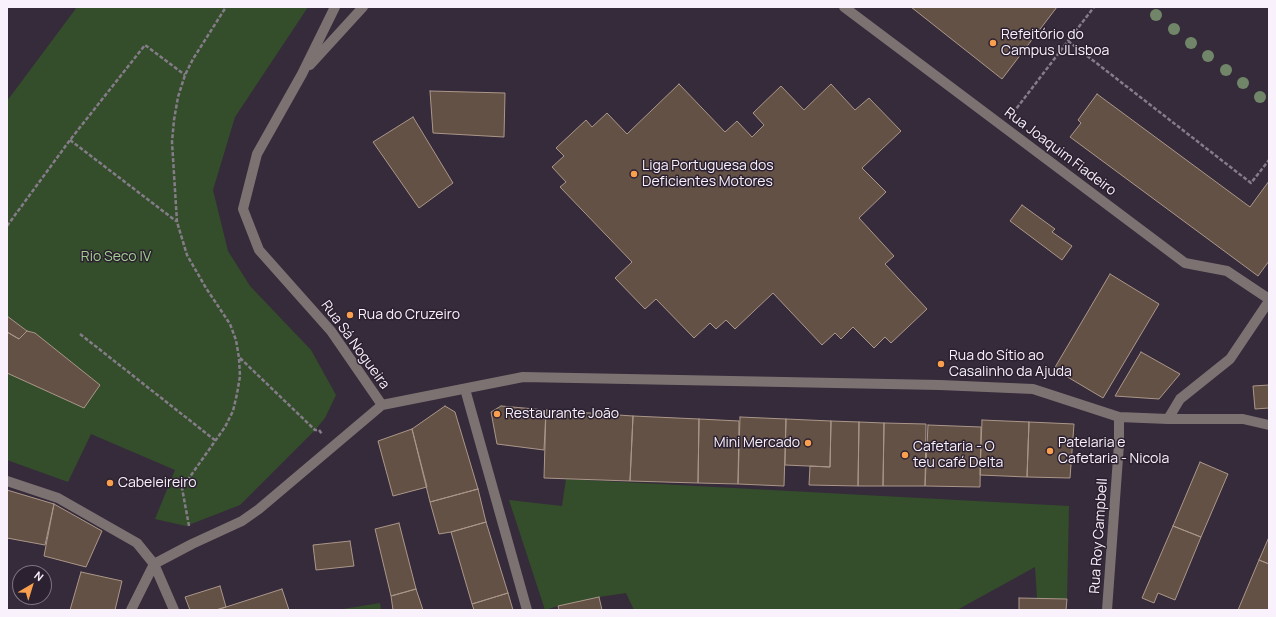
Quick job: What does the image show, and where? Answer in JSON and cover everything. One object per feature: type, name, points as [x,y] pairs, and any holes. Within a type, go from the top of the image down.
[{"type":"street","name":"Rua Sá Nogueira","points":[[336,7],[302,74],[257,154],[243,209],[259,250],[331,331],[382,405]]},
{"type":"street","name":"Rua Sá Nogueira","points":[[302,74],[363,7]]},
{"type":"street","name":"Rua Joaquim Fiadeiro","points":[[844,7],[1186,263],[1227,271],[1269,300]]},
{"type":"street","points":[[1168,420],[1180,399],[1230,359],[1269,300]]},
{"type":"street","points":[[131,610],[154,564],[192,544],[242,521],[259,509],[382,405],[524,377],[948,386],[1033,390],[1119,417],[1168,420],[1243,419],[1269,425]]},
{"type":"street","points":[[465,389],[527,610]]},
{"type":"street","name":"Rua Roy Campbell","points":[[1108,610],[1119,444],[1119,417]]},
{"type":"street","points":[[7,481],[58,498],[137,543],[154,564],[174,610]]},
{"type":"path","points":[[192,544],[182,488],[216,441],[233,411],[238,394],[239,358],[236,340],[230,324],[206,288],[187,255],[177,222],[172,142],[178,97],[185,75],[226,7]]},
{"type":"path","points":[[1003,126],[1094,7]]},
{"type":"path","points":[[1068,41],[1251,183],[1269,160]]},
{"type":"path","points":[[7,226],[70,140],[145,46],[185,75]]},
{"type":"path","points":[[70,140],[177,222]]},
{"type":"path","points":[[80,334],[216,441]]},
{"type":"path","points":[[239,358],[315,430],[318,430],[335,445]]},
{"type":"green space","name":"Rio Seco IV","points":[[77,7],[308,7],[235,117],[213,190],[228,251],[250,286],[311,350],[336,395],[325,418],[315,430],[240,505],[186,526],[155,519],[175,470],[91,434],[68,482],[7,460],[7,373],[35,333],[27,331],[7,316],[7,101]]},
{"type":"green space","points":[[566,479],[1069,506],[1067,599],[1037,598],[1035,567],[957,610],[634,610],[626,593],[599,597],[545,610],[509,500],[562,506]]},
{"type":"green space","points":[[380,603],[381,610],[337,610]]},
{"type":"building","name":"Refeitório do Campus ULisboa","points":[[911,7],[1057,7],[1002,79]]},
{"type":"building","points":[[679,84],[725,132],[737,121],[752,137],[764,125],[753,113],[781,86],[804,110],[831,84],[855,110],[869,98],[901,131],[862,168],[886,192],[859,218],[894,256],[885,264],[927,309],[891,343],[885,337],[874,348],[853,327],[841,339],[835,333],[822,345],[773,293],[735,329],[726,320],[716,329],[710,323],[694,338],[656,299],[645,309],[615,278],[632,262],[560,187],[566,182],[552,167],[564,156],[556,148],[586,120],[592,127],[607,113],[627,134]]},
{"type":"building","points":[[430,91],[505,93],[504,137],[433,133]]},
{"type":"building","points":[[1097,94],[1250,207],[1269,181],[1269,261],[1258,276],[1070,137],[1081,123],[1078,120]]},
{"type":"building","points":[[413,117],[453,183],[419,208],[373,142]]},
{"type":"building","points":[[1022,205],[1055,229],[1052,232],[1072,246],[1062,260],[1010,221]]},
{"type":"building","points":[[1110,274],[1159,304],[1103,398],[1054,369]]},
{"type":"building","points":[[7,316],[27,331],[19,339],[7,332]]},
{"type":"building","points":[[27,331],[35,333],[100,385],[84,408],[7,373],[7,332],[19,339]]},
{"type":"building","points":[[1141,352],[1180,374],[1159,399],[1115,396]]},
{"type":"building","points":[[1269,385],[1269,408],[1255,409],[1253,386]]},
{"type":"building","points":[[445,406],[455,412],[478,489],[430,502],[412,429]]},
{"type":"building","points":[[501,406],[546,410],[544,450],[497,444],[491,412]]},
{"type":"building","points":[[546,410],[633,416],[630,481],[544,478]]},
{"type":"building","points":[[633,416],[699,419],[698,483],[630,481]]},
{"type":"building","points":[[740,417],[786,419],[784,486],[738,484]]},
{"type":"building","points":[[699,419],[739,421],[738,484],[698,483]]},
{"type":"building","name":"Mini Mercado","points":[[786,419],[831,421],[830,467],[785,465]]},
{"type":"building","points":[[982,420],[1029,422],[1027,477],[980,475]]},
{"type":"building","points":[[831,421],[859,422],[858,486],[809,485],[810,466],[830,467]]},
{"type":"building","points":[[859,422],[884,423],[883,486],[858,486]]},
{"type":"building","name":"Patelaria e Cafetaria - Nicola","points":[[1029,422],[1074,424],[1070,478],[1027,477]]},
{"type":"building","name":"Cafetaria - O teu café Delta","points":[[884,423],[926,424],[925,486],[883,486]]},
{"type":"building","points":[[928,425],[981,427],[980,487],[925,486]]},
{"type":"building","points":[[412,429],[427,487],[393,496],[378,441]]},
{"type":"building","points":[[1200,462],[1228,474],[1201,537],[1173,526]]},
{"type":"building","points":[[478,489],[486,522],[439,534],[430,502]]},
{"type":"building","points":[[7,490],[54,504],[45,545],[7,538]]},
{"type":"building","points":[[54,504],[102,531],[86,567],[44,556]]},
{"type":"building","points":[[486,522],[508,593],[472,604],[451,532]]},
{"type":"building","points":[[399,523],[416,589],[391,596],[375,529]]},
{"type":"building","points":[[1173,526],[1201,537],[1175,600],[1158,593],[1154,603],[1142,598]]},
{"type":"building","points":[[1269,537],[1269,564],[1259,560]]},
{"type":"building","points":[[350,541],[354,566],[316,570],[313,545]]},
{"type":"building","points":[[1259,560],[1269,564],[1269,610],[1238,610]]},
{"type":"building","points":[[81,572],[122,581],[115,610],[70,610]]},
{"type":"building","points":[[220,586],[226,607],[216,610],[190,610],[185,597]]},
{"type":"building","points":[[282,589],[289,610],[216,610],[226,607]]},
{"type":"building","points":[[416,589],[423,610],[393,610],[391,596]]},
{"type":"building","points":[[508,593],[513,610],[474,610],[472,604]]},
{"type":"building","points":[[599,597],[602,610],[559,610],[558,606]]},
{"type":"building","points":[[1019,598],[1067,599],[1066,610],[1019,610]]},
{"type":"place","name":"Refeitório do Campus ULisboa","points":[[993,43]]},
{"type":"place","name":"Liga Portuguesa dos Deficientes Motores","points":[[634,174]]},
{"type":"place","name":"Rua do Cruzeiro","points":[[350,315]]},
{"type":"place","name":"Rua do Sítio ao Casalinho da Ajuda","points":[[941,364]]},
{"type":"place","name":"Restaurante João","points":[[497,414]]},
{"type":"place","name":"Mini Mercado","points":[[808,443]]},
{"type":"place","name":"Patelaria e Cafetaria - Nicola","points":[[1050,451]]},
{"type":"place","name":"Cafetaria - O teu café Delta","points":[[905,455]]},
{"type":"place","name":"Cabeleireiro","points":[[110,483]]}]
